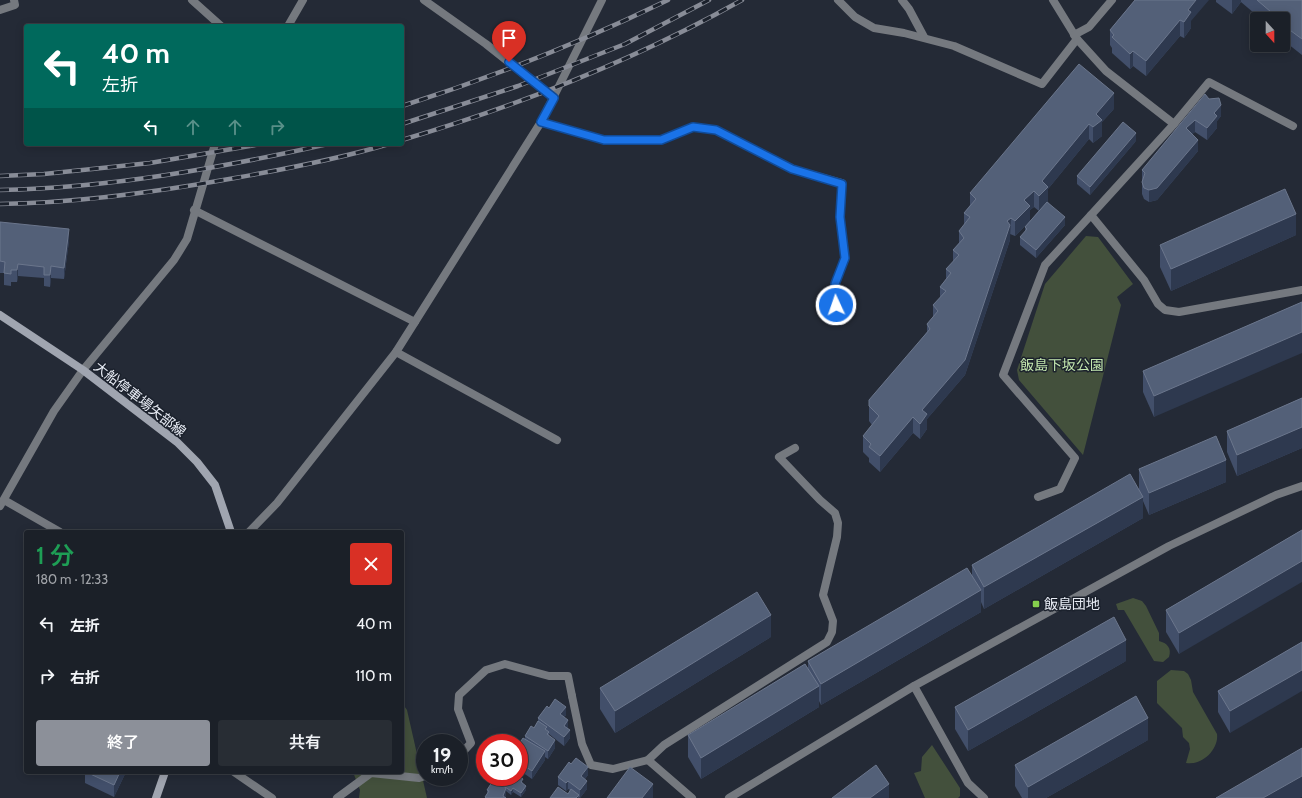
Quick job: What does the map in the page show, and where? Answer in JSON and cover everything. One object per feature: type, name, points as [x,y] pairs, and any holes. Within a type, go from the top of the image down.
[{"type":"main road","name":"大船停車場矢部線","points":[[0,315],[83,370],[177,442],[197,462],[215,486],[230,530]]},
{"type":"main road","points":[[156,798],[164,774]]},
{"type":"street","points":[[0,10],[15,5],[14,0]]},
{"type":"street","points":[[192,0],[219,24]]},
{"type":"street","points":[[289,24],[303,0]]},
{"type":"street","points":[[424,0],[486,44],[554,98]]},
{"type":"street","points":[[251,530],[277,503],[396,352],[541,122],[602,0]]},
{"type":"street","points":[[838,0],[855,17],[874,28],[924,38],[954,46],[1042,84],[1076,37],[1089,27],[1112,0]]},
{"type":"street","points":[[902,0],[924,38]]},
{"type":"street","points":[[1053,0],[1076,37],[1106,71],[1174,124]]},
{"type":"street","points":[[1038,497],[1060,489],[1075,458],[1003,375],[1045,265],[1174,124],[1209,82],[1294,126]]},
{"type":"street","points":[[541,122],[604,140],[661,140],[693,127],[716,130],[792,169],[842,184],[840,217],[845,258],[835,284],[836,305],[842,321]]},
{"type":"street","points":[[56,530],[2,503],[54,411],[83,370],[174,260],[186,239],[214,146]]},
{"type":"street","points":[[194,210],[415,322]]},
{"type":"street","points":[[1091,215],[1144,280],[1158,304],[1165,310],[1179,312],[1302,290]]},
{"type":"street","points":[[396,352],[557,440]]},
{"type":"street","points":[[468,734],[458,709],[459,695],[486,670],[505,664],[549,676],[568,676],[582,744],[591,765],[613,769],[648,760],[664,745],[826,642],[832,632],[833,621],[823,595],[837,537],[838,523],[835,513],[820,500],[779,457],[795,448]]},
{"type":"street","points":[[729,798],[914,686],[1169,546],[1276,496],[1302,486]]},
{"type":"street","points":[[914,686],[968,783],[984,798]]},
{"type":"street","points":[[468,735],[471,743],[468,746]]},
{"type":"street","points":[[648,760],[692,798]]},
{"type":"street","points":[[237,774],[272,798]]},
{"type":"street","points":[[337,798],[369,774]]},
{"type":"street","points":[[380,774],[416,778]]},
{"type":"green space","name":"飯島下坂公園","points":[[1086,236],[1098,237],[1133,284],[1117,297],[1121,305],[1083,455],[1019,380],[1017,370],[1045,284]]},
{"type":"green space","points":[[1133,598],[1142,601],[1146,606],[1159,633],[1159,641],[1168,646],[1170,654],[1169,657],[1163,662],[1154,661],[1124,610],[1118,610],[1116,604]]},
{"type":"green space","points":[[1171,670],[1184,671],[1188,674],[1191,680],[1193,692],[1217,734],[1217,740],[1212,751],[1198,762],[1186,763],[1190,749],[1189,743],[1183,737],[1182,728],[1157,703],[1157,681]]},
{"type":"green space","points":[[404,706],[407,710],[416,750],[416,786],[424,786],[427,798],[359,798],[360,790],[354,774],[404,774]]},
{"type":"green space","points":[[932,745],[960,788],[960,796],[958,798],[925,798],[914,773],[921,771],[922,757]]},
{"type":"building","points":[[1135,0],[1196,0],[1188,10],[1191,12],[1184,22],[1180,20],[1146,61],[1133,51],[1130,54],[1112,37],[1114,35],[1110,30]]},
{"type":"building","points":[[1257,0],[1302,0],[1302,39],[1290,30],[1290,12],[1271,12]]},
{"type":"building","points":[[1079,64],[1114,93],[1096,114],[1102,120],[1093,127],[1089,124],[1042,181],[1048,187],[1039,196],[1034,191],[1024,200],[1030,206],[1015,221],[1011,218],[1007,221],[1010,225],[965,360],[922,410],[927,414],[920,424],[913,417],[880,456],[869,447],[871,444],[863,436],[879,416],[869,406],[869,400],[930,329],[927,324],[938,311],[933,305],[946,291],[940,287],[951,273],[946,269],[959,255],[953,250],[964,238],[959,231],[970,217],[964,213],[976,199],[970,193]]},
{"type":"building","points":[[1205,94],[1209,99],[1219,98],[1221,105],[1214,113],[1217,116],[1207,128],[1195,120],[1186,128],[1198,140],[1157,188],[1149,190],[1144,188],[1142,182],[1145,173],[1142,170]]},
{"type":"building","points":[[1123,122],[1136,133],[1090,187],[1077,176]]},
{"type":"building","points":[[1285,189],[1296,214],[1171,269],[1160,245]]},
{"type":"building","points":[[1047,202],[1065,217],[1036,250],[1020,237],[1027,229],[1025,227]]},
{"type":"building","points":[[0,222],[69,229],[64,268],[51,266],[50,275],[44,275],[44,267],[18,264],[17,270],[11,270],[11,274],[4,273],[5,262],[0,261]]},
{"type":"building","points":[[1302,302],[1302,332],[1154,396],[1143,371]]},
{"type":"building","points":[[1302,398],[1302,427],[1237,455],[1227,431]]},
{"type":"building","points":[[1216,436],[1226,460],[1149,493],[1139,469]]},
{"type":"building","points":[[1130,474],[1143,497],[984,587],[972,565]]},
{"type":"building","points":[[1302,530],[1302,561],[1179,633],[1166,610]]},
{"type":"building","points":[[967,568],[981,590],[821,684],[808,661]]},
{"type":"building","points":[[757,592],[771,615],[615,711],[600,688]]},
{"type":"building","points":[[1114,617],[1126,640],[968,730],[955,707]]},
{"type":"building","points":[[1302,642],[1302,670],[1230,711],[1218,691]]},
{"type":"building","points":[[805,664],[819,686],[701,758],[688,735]]},
{"type":"building","points":[[1136,696],[1148,718],[1028,787],[1015,765]]},
{"type":"building","points":[[555,699],[566,707],[560,714],[568,720],[564,726],[570,730],[564,737],[538,718],[547,706],[549,708]]},
{"type":"building","points":[[538,721],[547,727],[545,729],[549,732],[547,734],[555,740],[548,751],[528,738],[528,734],[526,734],[531,726],[534,728]]},
{"type":"building","points":[[528,741],[545,751],[532,771],[528,768]]},
{"type":"building","points":[[1302,748],[1302,776],[1263,798],[1216,798]]},
{"type":"building","points":[[576,758],[588,767],[581,776],[587,781],[580,790],[568,781],[566,783],[558,777],[569,762],[571,764]]},
{"type":"building","points":[[876,765],[889,784],[870,798],[832,798]]},
{"type":"building","points":[[630,767],[653,784],[642,798],[607,798]]},
{"type":"building","points":[[90,774],[119,774],[114,785]]},
{"type":"building","points":[[490,786],[503,786],[506,788],[503,796],[506,798],[486,798],[485,797],[489,791],[487,790]]},
{"type":"building","points":[[504,786],[526,786],[521,793],[513,788],[511,791]]},
{"type":"building","points":[[558,787],[568,794],[571,789],[579,795],[576,798],[550,798]]},
{"type":"railway","points":[[404,105],[537,58],[668,0]]},
{"type":"railway","points":[[404,123],[518,86],[625,44],[709,0]]},
{"type":"railway","points":[[404,139],[490,112],[576,79],[660,42],[702,22],[742,0]]},
{"type":"railway","points":[[0,176],[44,174],[150,163],[249,146]]},
{"type":"railway","points":[[0,190],[124,181],[206,169],[318,146]]},
{"type":"railway","points":[[0,204],[89,199],[176,188],[293,167],[381,146]]},
{"type":"place","name":"飯島団地","points":[[1036,604]]},
{"type":"route","points":[[509,62],[554,98],[541,122],[604,140],[661,140],[693,127],[716,130],[792,169],[842,184],[840,217],[845,258],[835,284],[836,305]]}]
